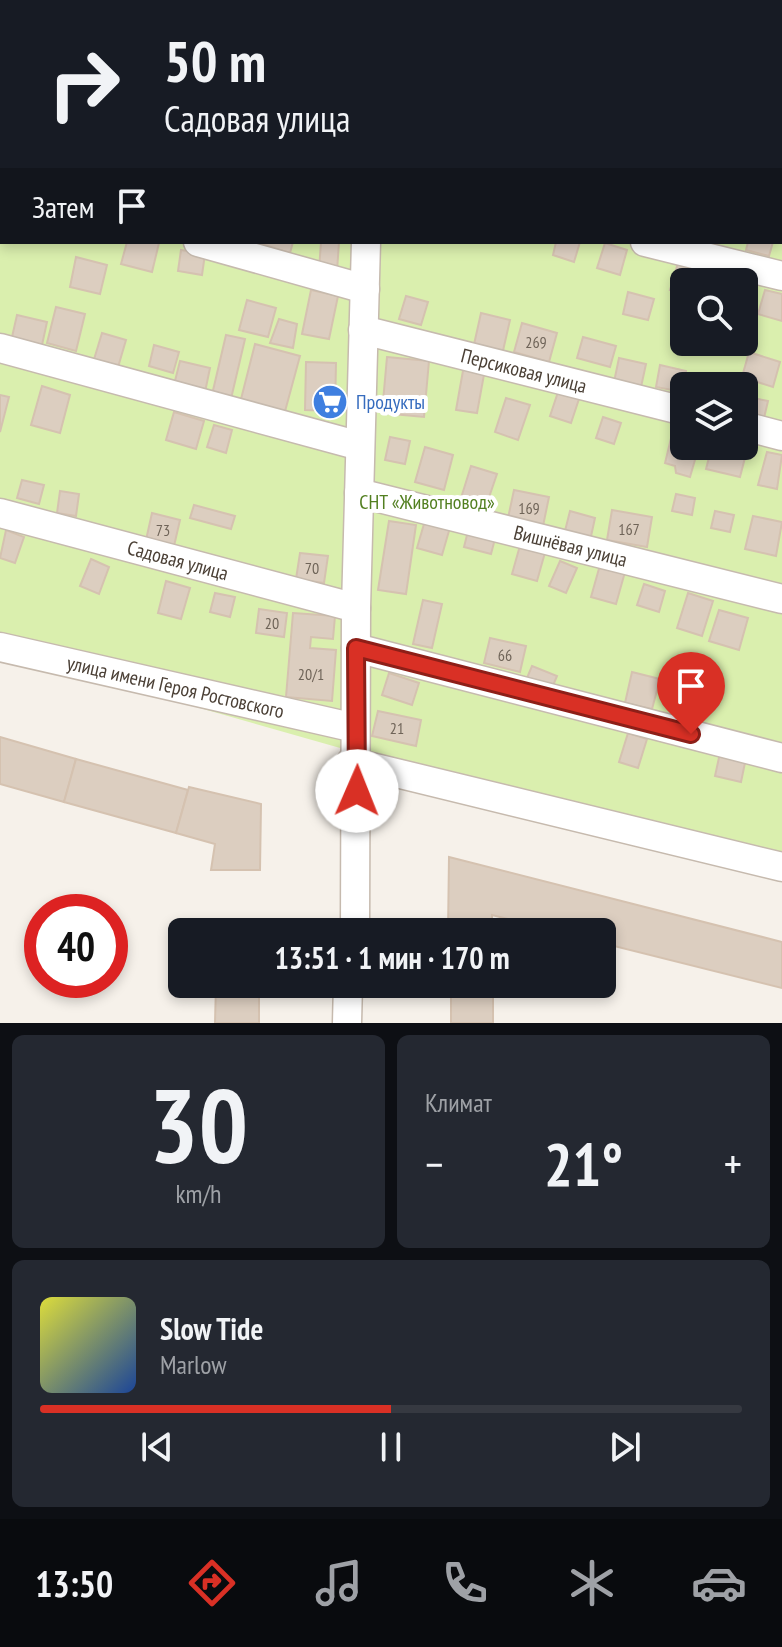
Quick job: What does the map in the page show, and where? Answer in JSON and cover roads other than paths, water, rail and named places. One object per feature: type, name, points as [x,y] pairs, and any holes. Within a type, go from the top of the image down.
[{"type":"street","points":[[205,244],[365,289]]},
{"type":"street","points":[[348,918],[366,244]]},
{"type":"street","points":[[653,244],[782,276]]},
{"type":"street","name":"Персиковая улица","points":[[363,330],[670,407]]},
{"type":"street","points":[[0,348],[360,446]]},
{"type":"street","points":[[758,430],[782,436]]},
{"type":"street","name":"Вишнёвая улица","points":[[359,493],[782,599]]},
{"type":"street","name":"Садовая улица","points":[[0,513],[356,608]]},
{"type":"street","name":"улица имени Героя Ростовского","points":[[0,647],[351,727]]},
{"type":"street","points":[[355,918],[351,727],[356,648]]},
{"type":"street","points":[[356,648],[782,758]]},
{"type":"street","points":[[354,762],[782,867]]},
{"type":"street","points":[[347,1023],[348,998]]},
{"type":"street","points":[[354,1023],[355,998]]},
{"type":"place","name":"Продукты","points":[[330,402]]},
{"type":"park label","name":"СНТ «Животновод»","points":[[427,502]]}]
